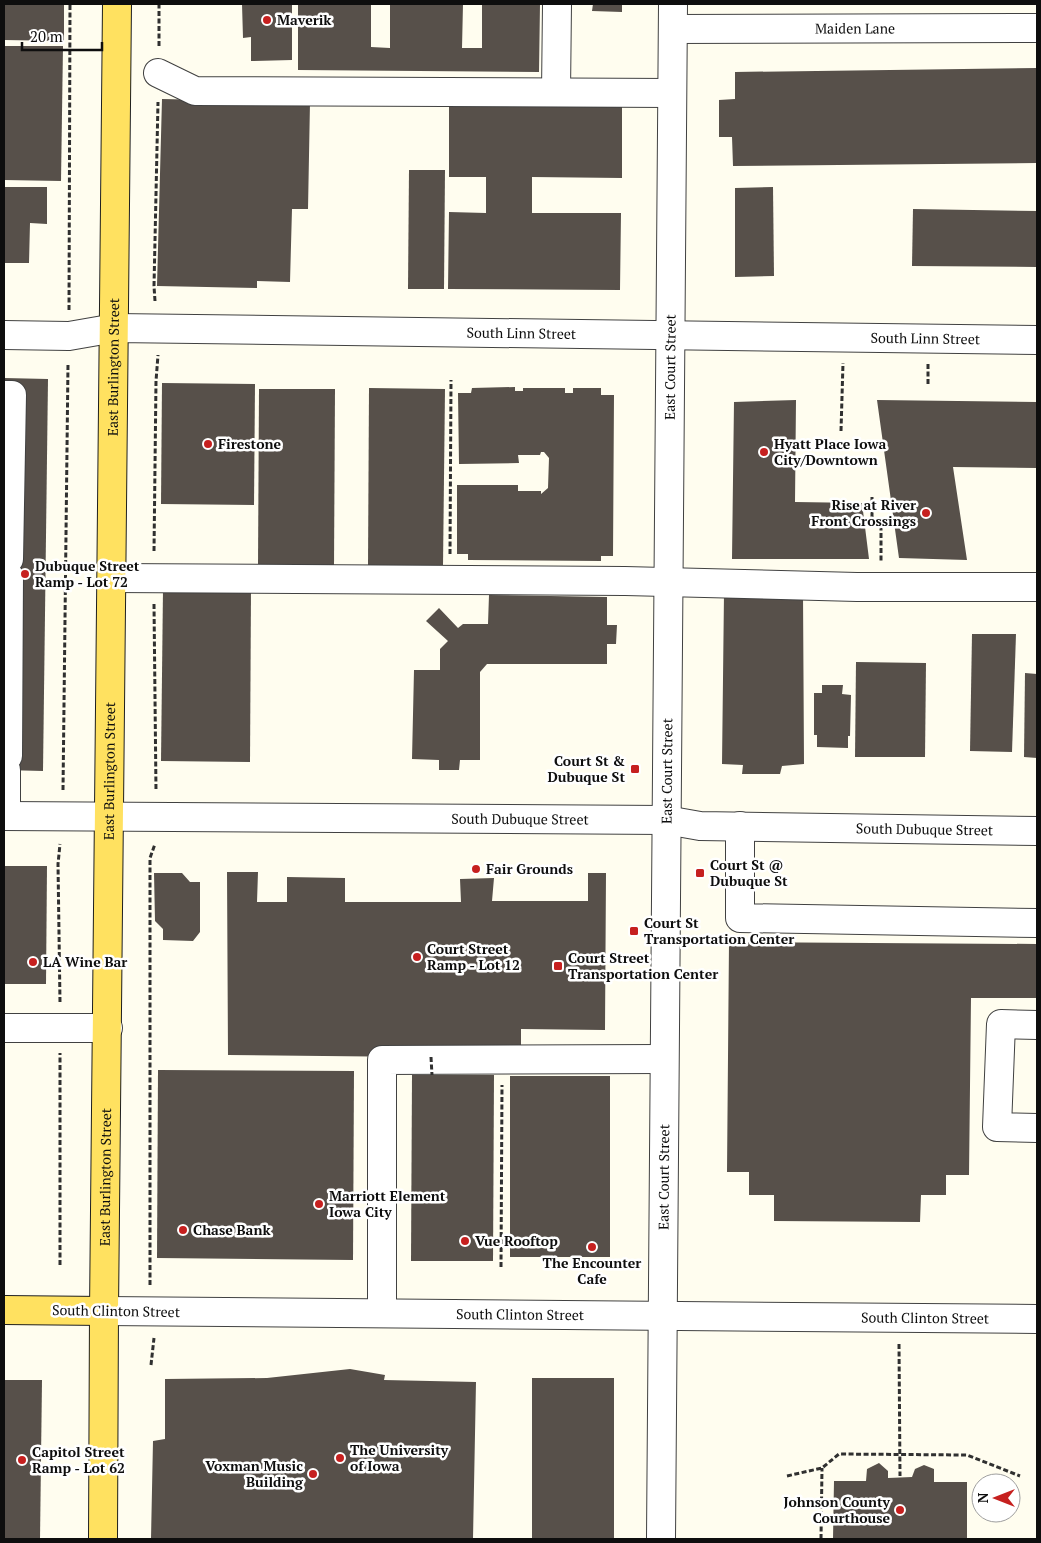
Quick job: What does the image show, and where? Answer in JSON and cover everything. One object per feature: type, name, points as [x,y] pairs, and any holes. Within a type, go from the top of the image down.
[{"type":"main road","name":"East Burlington Street","points":[[103,1539],[117,4]]},
{"type":"main road","name":"South Clinton Street","points":[[4,1310],[104,1311]]},
{"type":"street","points":[[556,92],[557,4]]},
{"type":"street","name":"Maiden Lane","points":[[673,16],[1037,28]]},
{"type":"street","name":"East Court Street","points":[[661,1539],[673,16]]},
{"type":"street","points":[[158,73],[195,91],[672,93]]},
{"type":"street","name":"South Linn Street","points":[[4,335],[69,336],[115,328],[1037,340]]},
{"type":"street","points":[[4,395],[12,395],[9,559],[6,568],[8,756],[5,763],[5,816]]},
{"type":"street","points":[[112,578],[450,580],[880,587],[1037,587]]},
{"type":"street","name":"South Dubuque Street","points":[[5,816],[666,820],[700,826],[1037,831]]},
{"type":"street","points":[[740,826],[740,918],[1037,923]]},
{"type":"street","points":[[1037,1025],[1001,1024],[997,1127],[1037,1128]]},
{"type":"street","points":[[4,1028],[108,1028]]},
{"type":"street","points":[[382,1313],[382,1060],[664,1060]]},
{"type":"street","name":"South Clinton Street","points":[[104,1311],[1037,1319]]},
{"type":"path","points":[[60,1265],[58,864],[61,816],[69,336],[70,4]]},
{"type":"path","points":[[151,1365],[154,1343],[149,1267],[150,858],[156,844],[154,579],[158,329],[154,286],[159,4]]},
{"type":"path","points":[[841,431],[843,337]]},
{"type":"path","points":[[450,580],[451,380]]},
{"type":"path","points":[[872,497],[872,524],[881,524],[880,587]]},
{"type":"path","points":[[432,1057],[432,1075]]},
{"type":"path","points":[[501,1267],[502,1060]]},
{"type":"path","points":[[900,1318],[900,1476]]},
{"type":"path","points":[[787,1476],[822,1468],[839,1454],[966,1455],[1012,1473]]},
{"type":"path","points":[[821,1539],[822,1468]]},
{"type":"building","points":[[4,4],[64,4],[64,41],[4,40]]},
{"type":"building","name":"Maverik","points":[[242,4],[292,4],[292,60],[251,61],[251,37],[243,38]]},
{"type":"building","points":[[298,4],[371,4],[371,47],[390,48],[390,4],[463,4],[462,48],[482,48],[482,4],[540,4],[539,72],[298,70]]},
{"type":"building","points":[[593,4],[622,4],[622,12],[592,11]]},
{"type":"building","points":[[4,46],[63,46],[61,181],[4,180]]},
{"type":"building","points":[[1037,68],[1037,163],[733,166],[732,137],[719,137],[719,100],[735,99],[735,72]]},
{"type":"building","points":[[162,99],[310,102],[308,209],[292,209],[290,282],[257,281],[257,288],[157,286]]},
{"type":"building","points":[[449,102],[622,103],[622,178],[532,177],[532,213],[621,213],[620,290],[448,289],[449,212],[486,213],[486,177],[449,177]]},
{"type":"building","points":[[409,170],[445,170],[444,289],[408,289]]},
{"type":"building","points":[[4,187],[47,187],[47,224],[30,223],[29,263],[4,263]]},
{"type":"building","points":[[773,187],[774,276],[735,277],[735,188]]},
{"type":"building","points":[[913,209],[1037,211],[1037,267],[912,266]]},
{"type":"building","name":"Dubuque Street Ramp - Lot 72","points":[[4,378],[48,379],[43,771],[4,770]]},
{"type":"building","name":"Firestone","points":[[162,383],[255,384],[254,505],[161,504]]},
{"type":"building","points":[[515,387],[515,391],[523,391],[523,388],[565,388],[565,393],[573,393],[573,388],[601,388],[601,395],[614,395],[613,556],[601,556],[601,561],[468,560],[468,554],[457,554],[457,485],[518,485],[518,491],[541,491],[541,494],[548,488],[549,458],[544,452],[541,452],[540,455],[518,455],[519,463],[459,464],[458,393],[471,393],[472,388]]},
{"type":"building","points":[[369,388],[445,389],[443,566],[368,566]]},
{"type":"building","points":[[259,389],[335,389],[334,567],[258,566]]},
{"type":"building","name":"Hyatt Place Iowa City/Downtown","points":[[796,400],[795,502],[862,503],[869,559],[732,559],[734,402]]},
{"type":"building","name":"Rise at River Front Crossings","points":[[877,400],[1037,402],[1037,468],[953,467],[967,560],[899,558]]},
{"type":"building","points":[[163,589],[251,589],[250,762],[161,761]]},
{"type":"building","points":[[724,593],[803,593],[804,764],[782,766],[780,774],[742,774],[743,765],[722,764]]},
{"type":"building","points":[[489,595],[607,597],[607,625],[617,625],[616,644],[607,644],[607,664],[487,664],[480,672],[480,760],[460,760],[459,770],[439,770],[439,760],[412,759],[414,670],[440,670],[440,649],[448,641],[426,621],[439,608],[458,628],[463,624],[488,624]]},
{"type":"building","points":[[972,634],[1016,634],[1012,752],[970,751]]},
{"type":"building","points":[[856,662],[926,663],[925,757],[855,757]]},
{"type":"building","points":[[1025,673],[1037,674],[1037,758],[1024,757]]},
{"type":"building","points":[[822,685],[843,685],[842,694],[851,695],[848,748],[817,747],[817,735],[814,735],[814,693],[822,693]]},
{"type":"building","points":[[4,866],[47,866],[46,984],[4,984]]},
{"type":"building","name":"Court Street Ramp - Lot 12","points":[[227,872],[258,872],[257,902],[287,902],[287,877],[345,878],[345,902],[461,902],[460,879],[494,878],[492,901],[588,901],[588,873],[606,873],[605,1030],[521,1029],[521,1058],[228,1055]]},
{"type":"building","points":[[154,873],[182,873],[190,882],[200,882],[200,932],[193,941],[163,940],[163,929],[155,921]]},
{"type":"building","points":[[729,942],[1037,944],[1037,998],[971,998],[969,1175],[946,1175],[946,1195],[921,1195],[920,1222],[774,1221],[774,1195],[749,1195],[749,1172],[727,1172]]},
{"type":"building","points":[[158,1070],[354,1071],[353,1260],[157,1258]]},
{"type":"building","points":[[412,1075],[494,1075],[493,1261],[411,1261]]},
{"type":"building","points":[[510,1076],[610,1076],[610,1257],[510,1257]]},
{"type":"building","name":"The University of Iowa","points":[[350,1369],[385,1375],[384,1380],[476,1382],[473,1539],[151,1539],[153,1441],[165,1439],[165,1379],[267,1378]]},
{"type":"building","points":[[532,1378],[614,1378],[614,1539],[532,1539]]},
{"type":"building","name":"Capitol Street Ramp - Lot 62","points":[[4,1380],[42,1380],[40,1539],[4,1539]]},
{"type":"building","name":"Johnson County Courthouse","points":[[879,1463],[888,1471],[888,1478],[912,1477],[915,1469],[924,1465],[934,1469],[934,1482],[967,1482],[967,1539],[833,1539],[834,1481],[866,1481],[867,1469]]},
{"type":"place","name":"Maverik","points":[[267,20]]},
{"type":"place","name":"Firestone","points":[[208,444]]},
{"type":"place","name":"Hyatt Place Iowa City/Downtown","points":[[764,452]]},
{"type":"place","name":"Rise at River Front Crossings","points":[[926,513]]},
{"type":"place","name":"Dubuque Street Ramp - Lot 72","points":[[25,574]]},
{"type":"place","name":"Court St & Dubuque St","points":[[635,769]]},
{"type":"place","name":"Fair Grounds","points":[[476,869]]},
{"type":"place","name":"Court St @ Dubuque St","points":[[700,873]]},
{"type":"place","name":"Court St Transportation Center","points":[[634,931]]},
{"type":"place","name":"Court Street Ramp - Lot 12","points":[[417,957]]},
{"type":"place","name":"LA Wine Bar","points":[[33,962]]},
{"type":"place","name":"Court Street Transportation Center","points":[[558,966]]},
{"type":"place","name":"Marriott Element Iowa City","points":[[319,1204]]},
{"type":"place","name":"Chase Bank","points":[[183,1230]]},
{"type":"place","name":"Vue Rooftop","points":[[465,1241]]},
{"type":"place","name":"The Encounter Cafe","points":[[592,1247]]},
{"type":"place","name":"The University of Iowa","points":[[340,1458]]},
{"type":"place","name":"Capitol Street Ramp - Lot 62","points":[[22,1460]]},
{"type":"place","name":"Voxman Music Building","points":[[313,1474]]},
{"type":"place","name":"Johnson County Courthouse","points":[[900,1510]]}]
